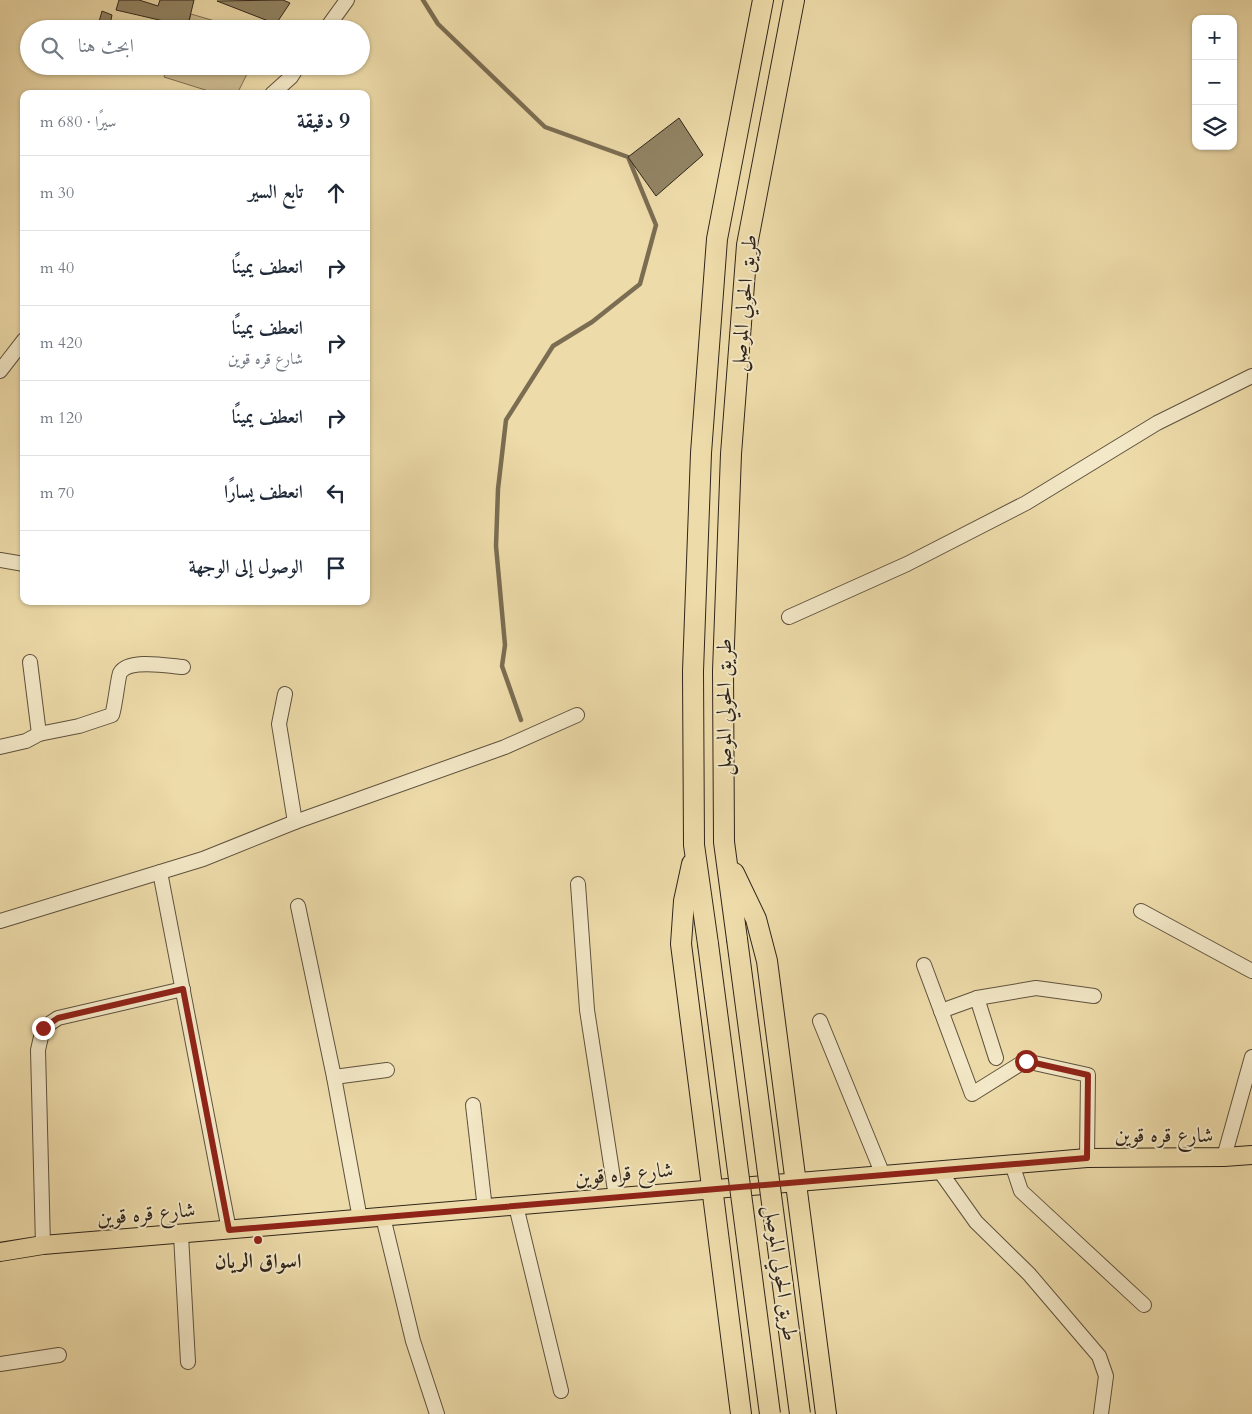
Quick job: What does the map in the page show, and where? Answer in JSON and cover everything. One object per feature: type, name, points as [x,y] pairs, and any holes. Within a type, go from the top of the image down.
[{"type":"highway","name":"طريق الحولي الموصل","points":[[763,0],[717,239],[699,492],[693,671],[694,845],[770,1414]]},
{"type":"highway","name":"طريق الحولي الموصل","points":[[794,0],[747,244],[730,494],[723,671],[724,842],[800,1414]]},
{"type":"highway","points":[[724,842],[730,862],[756,919],[767,960],[826,1414]]},
{"type":"highway","points":[[694,845],[684,901],[680,944],[741,1414]]},
{"type":"main road","name":"شارع قره قوين","points":[[0,1252],[43,1245],[1087,1158],[1224,1158],[1252,1155]]},
{"type":"street","points":[[333,20],[347,0]]},
{"type":"street","points":[[276,90],[290,75]]},
{"type":"street","points":[[0,370],[20,345]]},
{"type":"street","points":[[789,616],[907,564],[1026,503],[1157,423],[1252,376]]},
{"type":"street","points":[[0,560],[20,563]]},
{"type":"street","points":[[30,662],[39,734]]},
{"type":"street","points":[[0,747],[26,740],[39,734],[80,726],[112,715],[117,698],[120,674],[127,667],[137,664],[183,667]]},
{"type":"street","points":[[285,694],[279,724],[295,822]]},
{"type":"street","points":[[0,921],[204,859],[295,822],[505,747],[577,715]]},
{"type":"street","points":[[160,872],[229,1230]]},
{"type":"street","points":[[578,884],[587,1010],[616,1198]]},
{"type":"street","points":[[298,906],[334,1077],[360,1219]]},
{"type":"street","points":[[1141,911],[1252,971]]},
{"type":"street","points":[[924,965],[972,1094],[1026,1061],[1088,1075],[1087,1158]]},
{"type":"street","points":[[941,1011],[977,998],[1036,988],[1094,996]]},
{"type":"street","points":[[43,1245],[38,1050],[43,1028],[58,1018],[183,989]]},
{"type":"street","points":[[977,998],[996,1058]]},
{"type":"street","points":[[820,1021],[883,1175]]},
{"type":"street","points":[[1224,1158],[1252,1057]]},
{"type":"street","points":[[334,1077],[387,1070]]},
{"type":"street","points":[[473,1105],[485,1208]]},
{"type":"street","points":[[1012,1164],[1020,1191],[1144,1305]]},
{"type":"street","points":[[939,1170],[976,1222],[1029,1274],[1099,1356],[1106,1376],[1101,1414]]},
{"type":"street","points":[[516,1206],[561,1391]]},
{"type":"street","points":[[384,1217],[413,1341],[437,1414]]},
{"type":"street","points":[[181,1234],[188,1362]]},
{"type":"street","points":[[0,1364],[59,1355]]},
{"type":"shaded area","points":[[191,14],[211,20],[189,20]]},
{"type":"shaded area","points":[[165,75],[246,75],[239,90],[205,90],[164,77]]},
{"type":"building","points":[[119,0],[139,0],[158,6],[160,0],[194,0],[189,20],[159,20],[116,10]]},
{"type":"building","points":[[283,0],[290,3],[279,20],[266,20],[217,1]]},
{"type":"building","points":[[102,11],[112,15],[111,20],[100,20]]},
{"type":"building","points":[[679,118],[703,155],[656,196],[628,157]]},
{"type":"waterway","points":[[423,0],[438,24],[545,127],[628,157],[656,225],[640,284],[592,322],[553,346],[506,420],[498,489],[496,546],[505,645],[502,666],[521,720]]},
{"type":"place","name":"اسواق الريان","points":[[258,1240]]},
{"type":"route","points":[[43,1028],[58,1018],[183,989],[229,1230],[1087,1158],[1088,1075],[1026,1061]]}]
